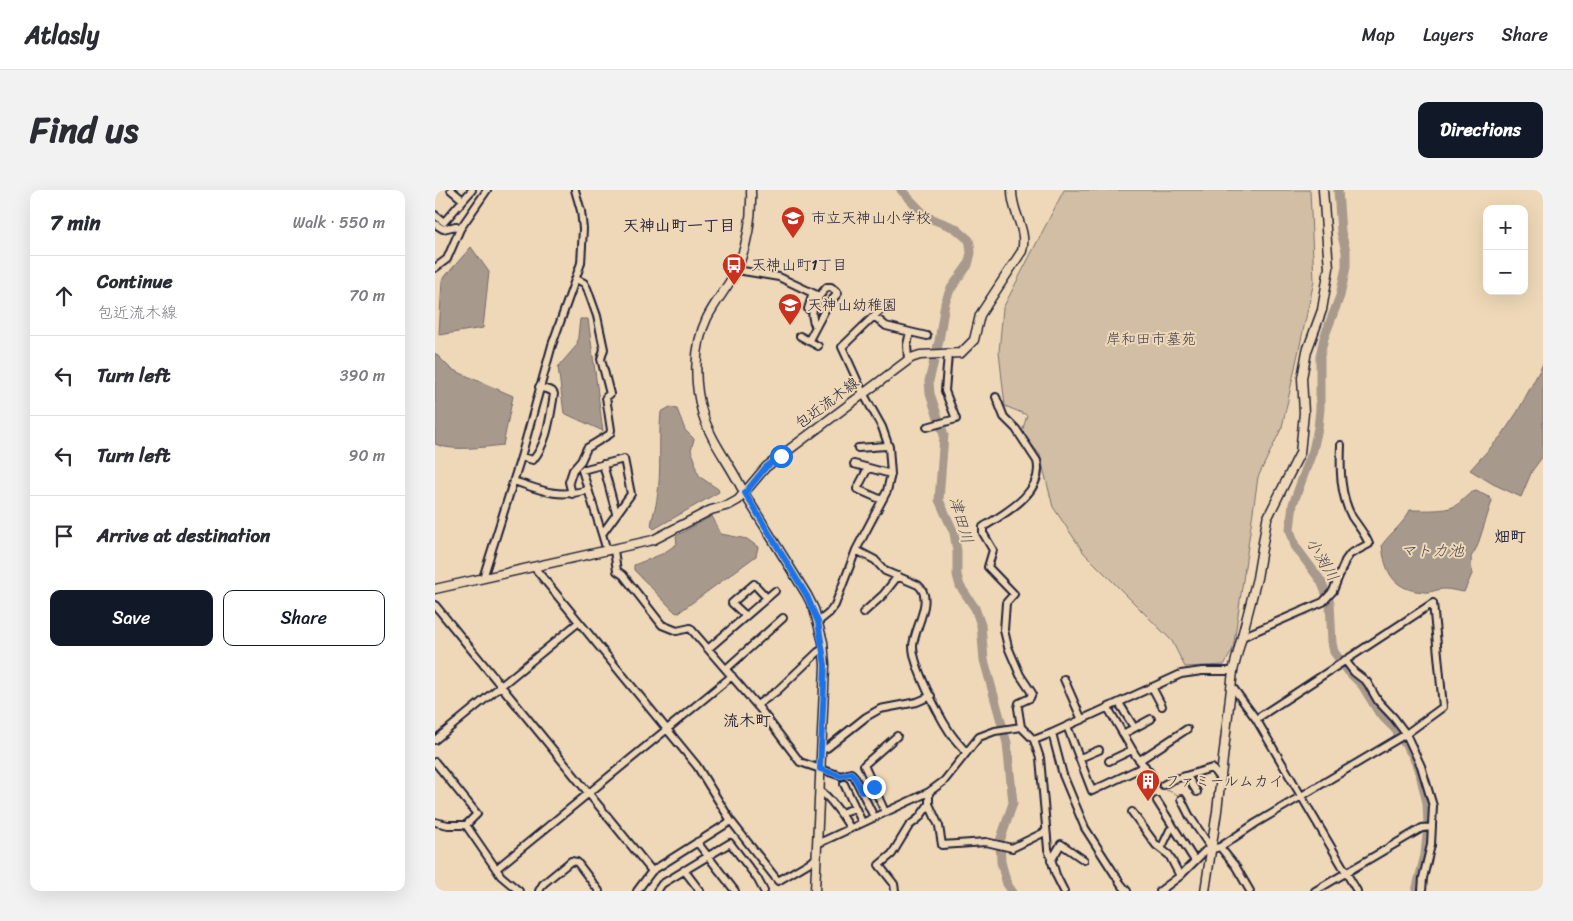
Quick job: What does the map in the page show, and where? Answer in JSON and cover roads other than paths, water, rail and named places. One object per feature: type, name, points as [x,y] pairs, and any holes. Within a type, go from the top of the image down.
[{"type":"street","points":[[451,190],[463,200]]},
{"type":"street","points":[[435,215],[444,222],[472,190]]},
{"type":"street","points":[[435,268],[447,259],[460,229],[487,190]]},
{"type":"street","points":[[483,578],[521,457],[539,387],[557,329],[581,263],[583,229],[581,211],[575,190]]},
{"type":"street","points":[[751,190],[749,230],[737,270],[705,324],[699,341],[697,364],[700,399],[706,423],[717,449],[739,482],[807,596],[818,622],[825,665],[815,891]]},
{"type":"street","name":"包近流木線","points":[[435,588],[653,540],[711,510],[729,505],[738,500],[766,467],[908,360],[920,356],[961,353],[974,340],[980,315],[1022,251],[1025,242],[1012,200],[1012,190]]},
{"type":"street","points":[[1205,891],[1216,848],[1221,779],[1233,671],[1257,578],[1267,519],[1300,453],[1304,414],[1302,378],[1307,351],[1322,310],[1329,268],[1323,190]]},
{"type":"street","points":[[435,224],[443,229],[456,226],[460,229]]},
{"type":"street","points":[[737,270],[779,276],[816,294]]},
{"type":"street","points":[[572,494],[569,482],[573,470],[581,461],[587,448],[610,434],[611,430],[606,397],[610,394],[601,359],[604,349],[597,316],[587,288],[584,283],[576,279]]},
{"type":"street","points":[[808,309],[816,294],[827,287],[831,287],[838,294],[827,306],[809,340]]},
{"type":"street","points":[[816,294],[812,311],[813,322],[816,327]]},
{"type":"street","points":[[818,622],[835,605],[856,550],[889,485],[891,474],[889,447],[882,427],[863,393],[843,347],[880,311]]},
{"type":"street","points":[[874,316],[886,326],[927,336]]},
{"type":"street","points":[[908,360],[907,345],[910,332]]},
{"type":"street","points":[[800,336],[818,346]]},
{"type":"street","points":[[927,427],[956,419],[945,391],[946,354]]},
{"type":"street","points":[[521,457],[533,460],[543,444],[547,433],[554,394],[552,391],[539,387]]},
{"type":"street","points":[[996,398],[1004,417],[1016,429],[1037,461],[1038,466],[1037,478],[1027,495],[1005,514],[983,527],[983,533],[993,550],[988,566],[1014,594],[1006,602],[1004,630],[1008,647],[1020,675],[1032,693],[1030,698],[1019,703],[1021,727],[1034,740],[1040,758],[1045,832],[1051,861],[1064,891]]},
{"type":"street","points":[[1242,637],[1323,602],[1333,591],[1345,561],[1350,554],[1369,544],[1352,517],[1346,503],[1340,472],[1341,445]]},
{"type":"street","points":[[858,448],[889,447]]},
{"type":"street","points":[[602,534],[631,494],[624,459],[582,470],[602,534],[617,571],[623,575],[662,625],[677,631],[690,628],[757,705],[800,762],[841,776],[851,773],[874,817]]},
{"type":"street","points":[[603,464],[616,513]]},
{"type":"street","points":[[854,464],[891,474]]},
{"type":"street","points":[[868,468],[857,489],[882,500]]},
{"type":"street","points":[[513,481],[551,493],[572,494],[588,490]]},
{"type":"street","points":[[856,550],[875,560],[885,571],[922,588],[925,594],[925,601],[913,646],[915,656],[931,696],[949,731],[966,752]]},
{"type":"street","points":[[534,567],[697,766],[731,821],[778,881],[817,858]]},
{"type":"street","points":[[863,613],[883,596],[898,576]]},
{"type":"street","points":[[746,616],[732,603],[754,584],[767,598]]},
{"type":"street","points":[[708,649],[775,591]]},
{"type":"street","points":[[1160,891],[1180,876],[1205,851],[1216,848],[1405,734],[1443,707],[1433,603],[1256,719]]},
{"type":"street","points":[[435,605],[652,871]]},
{"type":"street","points":[[726,669],[783,618]]},
{"type":"street","points":[[435,740],[579,622]]},
{"type":"street","points":[[757,705],[777,691],[823,649]]},
{"type":"street","points":[[1345,660],[1354,672],[1367,682],[1378,701],[1394,718],[1405,734],[1421,766],[1433,806],[1431,845],[1421,891]]},
{"type":"street","points":[[1034,740],[1109,708],[1181,674],[1202,671],[1233,671]]},
{"type":"street","points":[[496,869],[732,676]]},
{"type":"street","points":[[1064,679],[1082,720]]},
{"type":"street","points":[[1231,685],[1256,719],[1357,891]]},
{"type":"street","points":[[1152,687],[1162,706]]},
{"type":"street","points":[[821,750],[827,748],[866,716],[880,708],[917,702],[931,696]]},
{"type":"street","points":[[1119,703],[1131,724]]},
{"type":"street","points":[[1109,708],[1133,750],[1151,774]]},
{"type":"street","points":[[1123,734],[1151,718]]},
{"type":"street","points":[[1067,726],[1092,791],[1145,766]]},
{"type":"street","points":[[817,844],[929,792],[944,781],[979,737],[1021,727]]},
{"type":"street","points":[[1140,760],[1187,729]]},
{"type":"street","points":[[1052,733],[1063,775],[1085,828],[1127,891]]},
{"type":"street","points":[[885,812],[864,765],[897,736]]},
{"type":"street","points":[[1080,758],[1099,750]]},
{"type":"street","points":[[1109,761],[1133,750]]},
{"type":"street","points":[[435,762],[477,814],[466,825],[448,826],[435,822]]},
{"type":"street","points":[[1163,785],[1212,768],[1221,779]]},
{"type":"street","points":[[1187,776],[1197,792]]},
{"type":"street","points":[[844,784],[862,822]]},
{"type":"street","points":[[862,792],[874,787]]},
{"type":"street","points":[[819,790],[827,796],[841,813],[850,828]]},
{"type":"street","points":[[929,792],[929,804],[939,826],[942,845],[986,842],[1012,848],[1045,832]]},
{"type":"street","points":[[1181,799],[1193,825],[1236,867],[1250,891]]},
{"type":"street","points":[[1157,801],[1170,816],[1195,861]]},
{"type":"street","points":[[895,891],[894,884],[879,865],[892,854],[909,826],[919,818],[929,804]]},
{"type":"street","points":[[841,813],[855,808]]},
{"type":"street","points":[[1132,812],[1156,845],[1169,855],[1180,876]]},
{"type":"street","points":[[637,891],[652,871],[731,821]]},
{"type":"street","points":[[466,825],[501,876],[519,891]]},
{"type":"street","points":[[1315,891],[1422,828],[1432,827]]},
{"type":"street","points":[[1161,849],[1170,830]]},
{"type":"street","points":[[697,842],[735,891]]},
{"type":"street","points":[[657,891],[662,884],[730,843],[757,878],[764,891]]},
{"type":"street","points":[[1051,861],[1061,844],[1084,860]]},
{"type":"street","points":[[539,891],[543,884],[571,861],[577,862],[599,891]]},
{"type":"street","points":[[684,870],[699,891]]},
{"type":"water","points":[[471,247],[489,272],[483,328],[439,335],[442,280]]},
{"type":"water","points":[[580,319],[588,319],[603,431],[564,413],[558,367],[577,345]]},
{"type":"water","points":[[435,353],[451,369],[513,396],[503,445],[478,448],[450,448],[435,444]]},
{"type":"water","points":[[1543,364],[1543,456],[1532,471],[1521,497],[1493,484],[1470,470],[1502,435],[1518,411]]},
{"type":"water","points":[[670,407],[677,409],[685,430],[694,439],[691,450],[700,477],[718,489],[719,492],[654,529],[651,526],[660,466],[661,412]]},
{"type":"water","name":"マトカ池","points":[[1476,491],[1489,497],[1492,501],[1477,547],[1471,557],[1472,574],[1464,592],[1444,589],[1429,592],[1414,591],[1398,584],[1389,572],[1383,555],[1382,545],[1404,520],[1410,510],[1450,508]]},
{"type":"water","points":[[712,516],[721,534],[747,539],[758,547],[756,556],[678,613],[675,612],[634,570],[634,565],[662,554],[677,544],[676,536]]},
{"type":"waterway","name":"津田川","points":[[901,190],[927,217],[955,228],[969,240],[970,244],[971,253],[968,265],[950,290],[945,303],[939,341],[929,381],[930,394],[944,435],[939,500],[954,533],[957,551],[957,575],[960,586],[975,608],[981,625],[984,660],[1007,743],[1013,803],[1000,841],[1001,862],[1007,884],[1012,891]]},
{"type":"waterway","name":"小渕川","points":[[1338,190],[1341,232],[1346,251],[1346,267],[1340,296],[1324,338],[1320,356],[1318,428],[1313,450],[1293,504],[1290,529],[1295,546],[1321,581],[1330,603],[1334,652],[1348,671],[1362,685],[1379,713],[1395,729],[1413,756],[1420,774],[1427,803],[1428,825],[1425,855],[1416,891]]},
{"type":"waterway","points":[[1154,776],[1160,785]]},
{"type":"waterway","points":[[1163,788],[1181,797]]},
{"type":"place","name":"市立天神山小学校","points":[[793,239]]},
{"type":"place","name":"天神山町1丁目","points":[[734,286]]},
{"type":"place","name":"天神山幼稚園","points":[[790,326]]},
{"type":"place","name":"ファミールムカイ","points":[[1148,802]]},
{"type":"district","name":"天神山町一丁目","points":[[679,225]]},
{"type":"district","name":"畑町","points":[[1510,536]]},
{"type":"district","name":"流木町","points":[[747,720]]},
{"type":"park label","name":"岸和田市墓苑","points":[[1151,339]]}]
